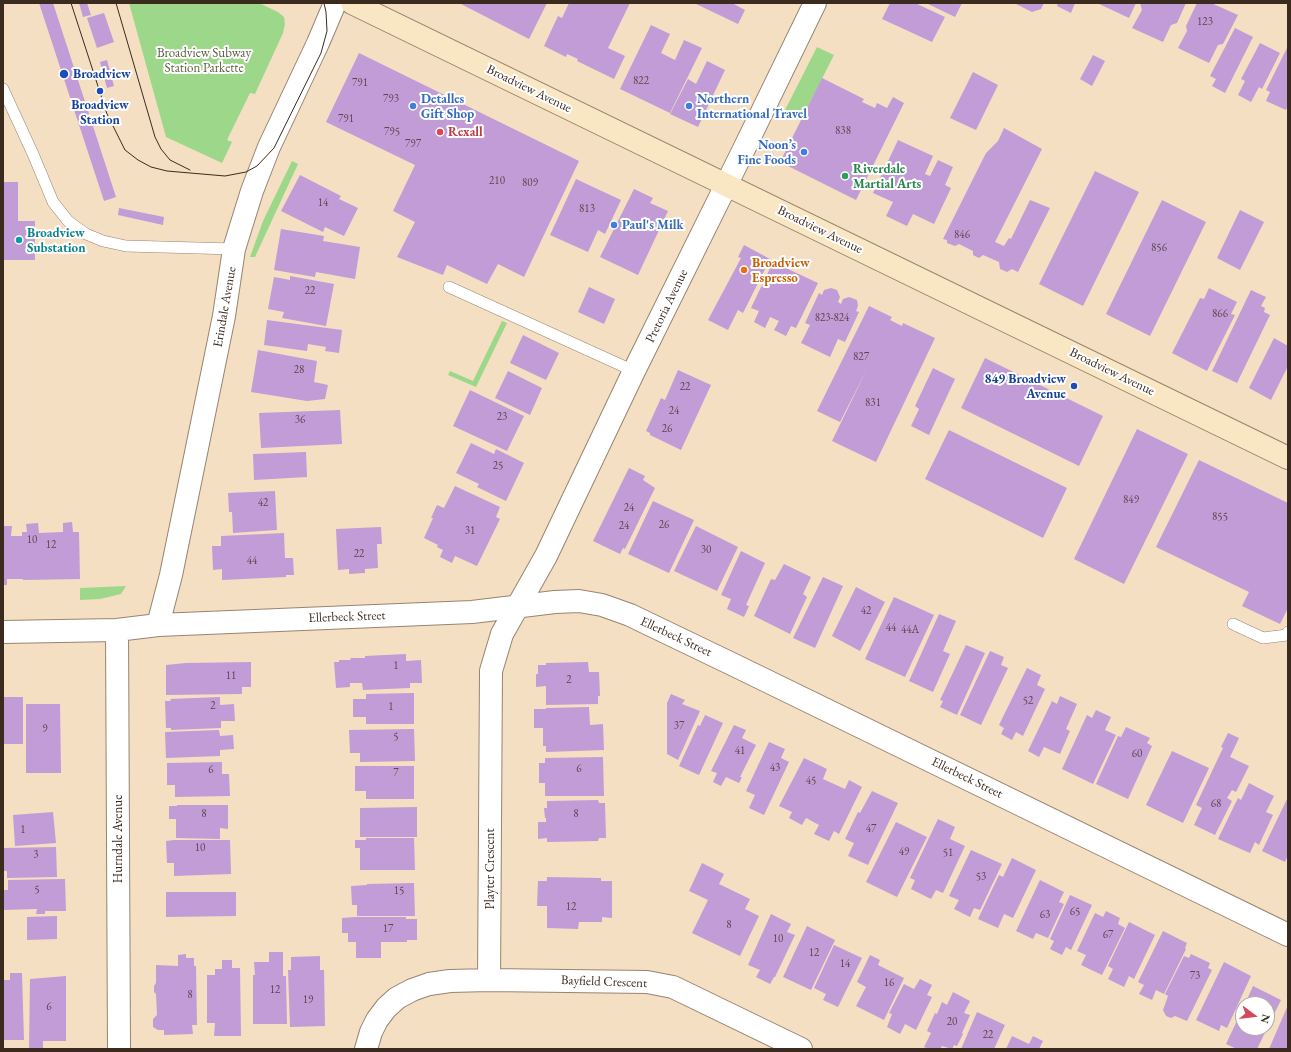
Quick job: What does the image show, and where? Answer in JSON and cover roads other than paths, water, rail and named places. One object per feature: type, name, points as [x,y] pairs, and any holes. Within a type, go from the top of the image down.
[{"type":"main road","name":"Broadview Avenue","points":[[352,3],[1288,458]]},
{"type":"street","name":"Erindale Avenue","points":[[158,625],[171,575],[224,316],[234,249],[252,190],[269,147],[324,30],[335,3]]},
{"type":"street","name":"Pretoria Avenue","points":[[516,607],[546,556],[634,371],[815,3]]},
{"type":"street","name":"Ellerbeck Street","points":[[3,632],[117,630],[158,625],[472,612],[555,602],[579,601],[602,605],[630,615],[1288,934]]},
{"type":"street","name":"Playter Crescent","points":[[489,980],[491,671],[502,634],[516,607]]},
{"type":"street","name":"Hurndale Avenue","points":[[117,630],[119,1049]]},
{"type":"street","points":[[366,1049],[371,1032],[377,1020],[386,1008],[397,998],[412,990],[429,984],[450,981],[489,980]]},
{"type":"street","name":"Bayfield Crescent","points":[[489,980],[647,982],[673,987],[801,1049]]},
{"type":"lane","points":[[3,89],[53,202],[68,221],[86,234],[103,241],[126,246],[234,249]]},
{"type":"lane","points":[[449,287],[634,371]]},
{"type":"lane","points":[[1233,624],[1263,638],[1287,635],[1288,632]]},
{"type":"tram line","points":[[71,3],[107,114],[125,150],[138,160],[151,167],[167,171],[225,176],[246,172],[257,166],[274,148],[321,53],[327,31],[324,3]]},
{"type":"tram line","points":[[116,3],[155,137],[161,149],[170,160],[190,170]]},
{"type":"place","name":"Broadview","points":[[64,74]]},
{"type":"place","name":"Broadview Station","points":[[100,91]]},
{"type":"place","name":"Detalles Gift Shop","points":[[413,106]]},
{"type":"place","name":"Northern International Travel","points":[[689,106]]},
{"type":"place","name":"Rexall","points":[[440,132]]},
{"type":"place","name":"Noon’s Fine Foods","points":[[804,152]]},
{"type":"place","name":"Riverdale Martial Arts","points":[[845,176]]},
{"type":"place","name":"Paul's Milk","points":[[614,225]]},
{"type":"place","name":"Broadview Substation","points":[[19,240]]},
{"type":"place","name":"Broadview Espresso","points":[[744,270]]},
{"type":"place","name":"849 Broadview Avenue","points":[[1074,386]]},
{"type":"park label","name":"Broadview Subway Station Parkette","points":[[204,60]]}]
